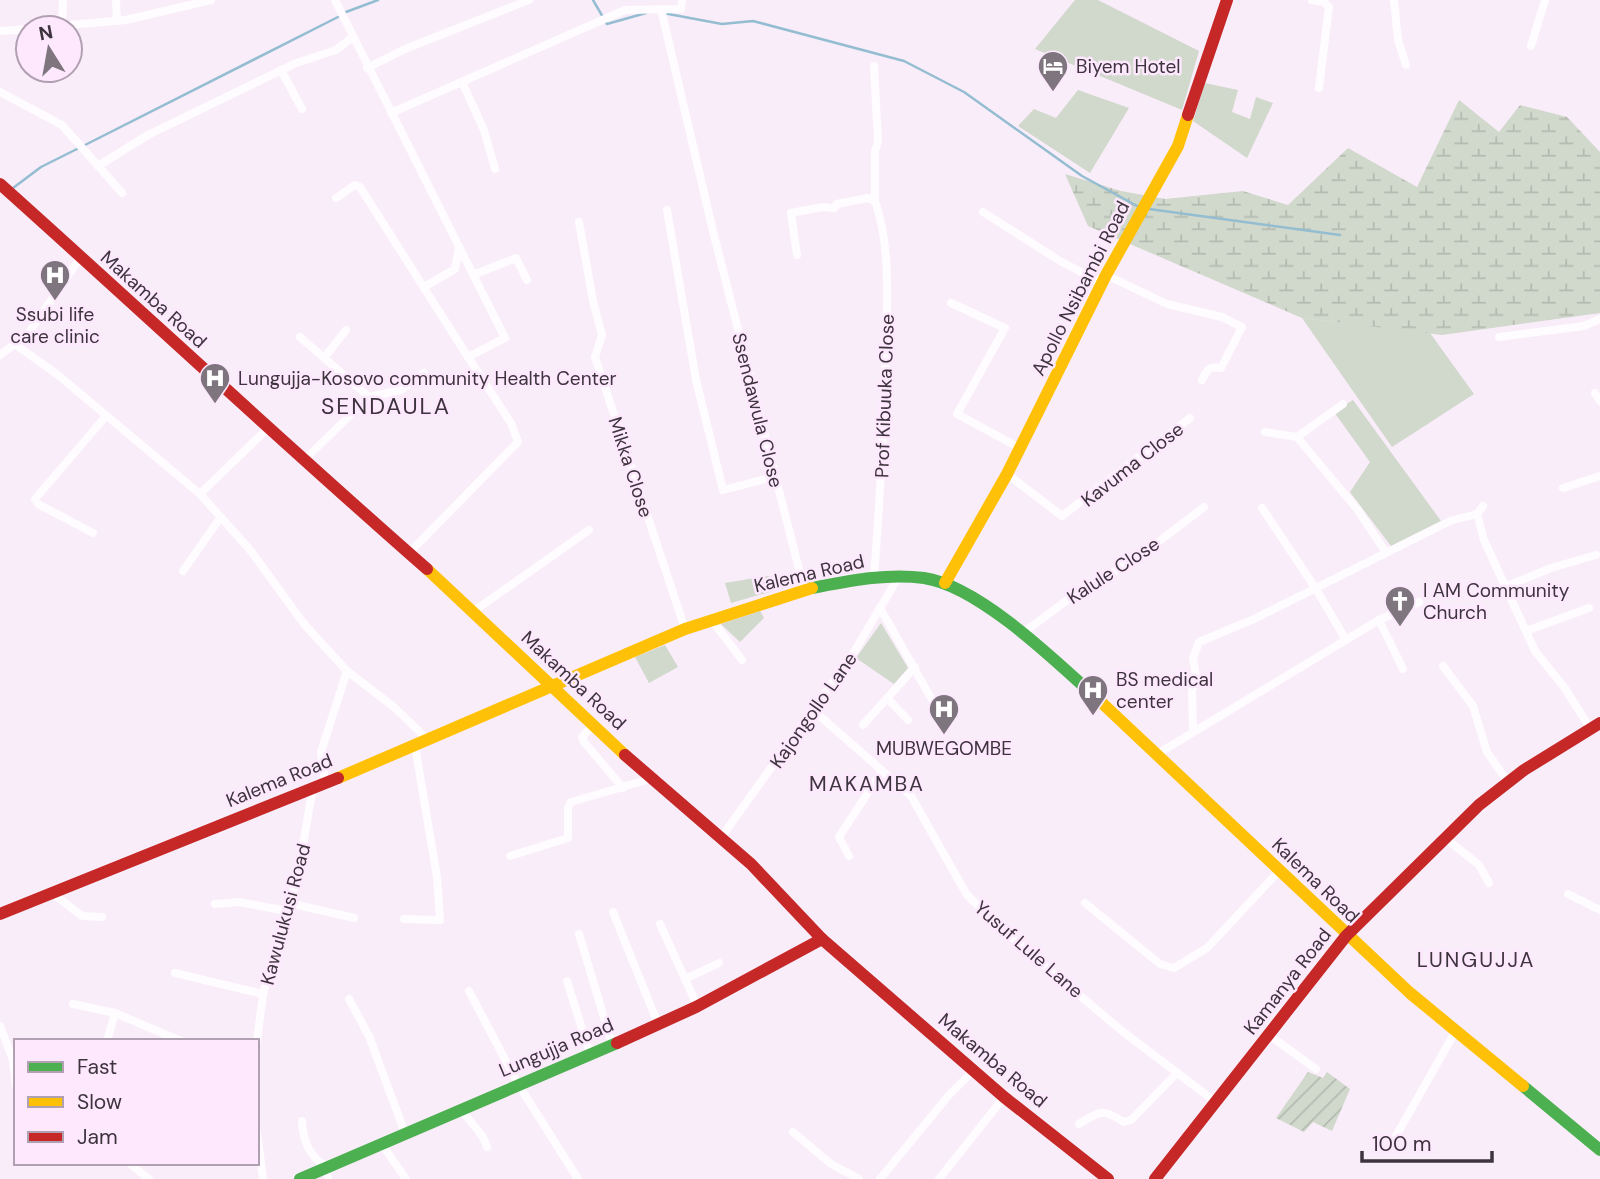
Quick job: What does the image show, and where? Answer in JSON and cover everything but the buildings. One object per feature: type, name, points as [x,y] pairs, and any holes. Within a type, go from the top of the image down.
[{"type":"street","points":[[116,0],[117,20]]},
{"type":"street","points":[[335,0],[505,338],[468,357]]},
{"type":"street","points":[[367,68],[405,48],[528,0]]},
{"type":"street","points":[[391,113],[625,10],[681,9],[682,0]]},
{"type":"street","name":"Apollo Nsibambi Road","points":[[945,583],[1007,474],[1104,279],[1178,146],[1227,0]]},
{"type":"street","points":[[1312,0],[1324,2],[1329,7],[1319,88]]},
{"type":"street","points":[[1394,0],[1398,40],[1406,65]]},
{"type":"street","points":[[1531,46],[1545,0]]},
{"type":"street","points":[[84,24],[117,20],[206,1]]},
{"type":"street","name":"Ssendawula Close","points":[[661,9],[773,477],[804,589]]},
{"type":"street","points":[[98,166],[148,135],[281,70],[336,50],[354,37]]},
{"type":"street","name":"Prof Kibuuka Close","points":[[874,66],[878,141],[875,201],[887,309],[880,508],[874,577]]},
{"type":"street","points":[[281,70],[302,109]]},
{"type":"street","points":[[462,82],[484,130],[495,169]]},
{"type":"street","points":[[0,92],[62,125],[77,138],[122,193]]},
{"type":"street","name":"Makamba Road","points":[[0,184],[169,335],[267,429],[474,611],[650,779],[751,864],[822,939],[1004,1097],[1108,1179]]},
{"type":"street","points":[[336,198],[359,185],[511,423],[518,442],[409,553]]},
{"type":"street","points":[[797,256],[791,213],[822,207],[834,208],[837,204],[868,198],[875,201]]},
{"type":"street","points":[[667,210],[696,380],[723,490],[773,477]]},
{"type":"street","points":[[983,212],[1104,279],[1167,304],[1222,317],[1242,327],[1221,368],[1207,370],[1202,380]]},
{"type":"street","name":"Mikka Close","points":[[579,222],[602,335],[595,357],[685,629]]},
{"type":"street","points":[[424,287],[455,269],[459,248]]},
{"type":"street","points":[[0,355],[28,334],[80,258]]},
{"type":"street","points":[[473,275],[516,258],[527,280]]},
{"type":"street","points":[[951,303],[1005,328],[957,414],[1020,448]]},
{"type":"street","points":[[1499,337],[1584,326],[1600,319]]},
{"type":"street","points":[[324,358],[346,330]]},
{"type":"street","points":[[300,337],[369,397]]},
{"type":"street","points":[[16,345],[58,374],[200,494],[251,551],[304,624],[347,671],[394,707],[429,741]]},
{"type":"street","points":[[303,461],[369,397],[401,390],[424,373]]},
{"type":"street","points":[[1297,437],[1343,404]]},
{"type":"street","points":[[93,533],[38,504],[35,499],[106,416]]},
{"type":"street","name":"Kavuma Close","points":[[1007,474],[1062,516],[1190,418]]},
{"type":"street","points":[[200,494],[267,429]]},
{"type":"street","points":[[1265,432],[1297,437],[1357,509],[1385,551]]},
{"type":"street","points":[[1563,488],[1600,476]]},
{"type":"street","points":[[1193,730],[1192,691],[1196,677],[1194,658],[1199,642],[1254,619],[1385,551],[1450,521],[1477,514],[1483,506]]},
{"type":"street","name":"Kalule Close","points":[[1023,633],[1082,589],[1136,559],[1204,507]]},
{"type":"street","points":[[1262,508],[1346,640]]},
{"type":"street","points":[[1477,514],[1484,541],[1541,660],[1595,726]]},
{"type":"street","points":[[183,570],[220,518]]},
{"type":"street","points":[[474,611],[589,530]]},
{"type":"street","points":[[1507,586],[1542,571],[1596,555]]},
{"type":"street","name":"Kalema Road","points":[[0,914],[429,741],[685,629],[804,589],[874,577],[899,576],[945,583],[1023,633],[1159,753],[1346,936],[1455,1032],[1600,1150]]},
{"type":"street","name":"Kajongollo Lane","points":[[720,839],[854,652],[899,576]]},
{"type":"street","points":[[1159,753],[1193,730],[1265,692],[1379,620],[1419,602]]},
{"type":"street","points":[[880,608],[931,698]]},
{"type":"street","points":[[1526,631],[1589,608]]},
{"type":"street","points":[[711,620],[742,660]]},
{"type":"street","points":[[1379,620],[1403,669]]},
{"type":"street","points":[[1443,666],[1473,706],[1487,752],[1508,782]]},
{"type":"street","points":[[863,725],[915,667]]},
{"type":"street","name":"Kawulukusi Road","points":[[257,1039],[263,994],[319,785],[321,752],[347,671]]},
{"type":"street","points":[[887,698],[908,720]]},
{"type":"street","name":"Yusuf Lule Lane","points":[[813,710],[918,806],[967,895],[1022,947],[1217,1103]]},
{"type":"street","points":[[593,725],[582,737],[584,742],[623,788]]},
{"type":"street","name":"Kamanya Road","points":[[1156,1179],[1346,936],[1446,838],[1508,782],[1595,726]]},
{"type":"street","points":[[404,919],[440,920],[437,877],[429,846],[415,746]]},
{"type":"street","points":[[849,856],[839,837],[882,771]]},
{"type":"street","points":[[510,856],[566,840],[570,836],[569,803],[650,779]]},
{"type":"street","points":[[1446,838],[1479,864],[1489,883]]},
{"type":"street","points":[[1085,903],[1160,964],[1174,968],[1207,947],[1279,872]]},
{"type":"street","points":[[51,892],[82,916],[102,917]]},
{"type":"street","points":[[1568,894],[1600,910]]},
{"type":"street","points":[[215,904],[239,902],[354,918]]},
{"type":"street","points":[[613,912],[658,1024]]},
{"type":"street","points":[[660,924],[697,1004]]},
{"type":"street","points":[[579,934],[611,1044]]},
{"type":"street","name":"Lungujja Road","points":[[300,1179],[327,1173],[381,1143],[658,1024],[771,971],[822,939]]},
{"type":"street","points":[[685,979],[719,963]]},
{"type":"street","points":[[175,973],[263,994]]},
{"type":"street","points":[[567,981],[590,1054]]},
{"type":"street","points":[[469,991],[518,1084],[578,1179]]},
{"type":"street","points":[[349,999],[369,1036],[405,1133]]},
{"type":"street","points":[[73,1004],[115,1013],[176,1039]]},
{"type":"street","points":[[108,1039],[115,1013]]},
{"type":"street","points":[[0,1026],[14,1069]]},
{"type":"street","points":[[1396,1136],[1455,1032]]},
{"type":"street","points":[[1269,1035],[1316,1069]]},
{"type":"street","points":[[880,1179],[948,1095],[974,1070]]},
{"type":"street","points":[[1079,1124],[1100,1111],[1124,1122],[1130,1120],[1177,1073]]},
{"type":"street","points":[[939,1179],[1004,1097]]},
{"type":"street","points":[[461,1108],[468,1122],[485,1137],[487,1147]]},
{"type":"street","points":[[302,1121],[302,1134],[307,1146],[327,1173]]},
{"type":"street","points":[[793,1132],[831,1164],[859,1179]]},
{"type":"street","points":[[381,1143],[406,1179]]},
{"type":"street","points":[[259,1151],[262,1179]]},
{"type":"street","points":[[132,1165],[149,1179]]},
{"type":"green space","points":[[1075,0],[1098,0],[1199,51],[1182,110],[1035,49]]},
{"type":"green space","points":[[1205,83],[1238,90],[1232,112],[1250,119],[1256,97],[1273,103],[1247,158],[1193,121]]},
{"type":"green space","points":[[1078,90],[1129,108],[1090,173],[1018,126],[1034,109],[1056,118]]},
{"type":"green space","points":[[1459,100],[1499,132],[1520,105],[1567,117],[1600,152],[1600,313],[1442,335],[1302,318],[1088,226],[1065,174],[1121,191],[1165,199],[1243,191],[1288,205],[1348,148],[1417,187]]},
{"type":"green space","points":[[1302,318],[1430,333],[1474,394],[1392,447]]},
{"type":"green space","points":[[1353,400],[1441,521],[1391,546],[1350,492],[1370,462],[1334,412]]},
{"type":"green space","points":[[767,576],[781,578],[794,585],[731,603],[725,583]]},
{"type":"green space","points":[[760,611],[764,618],[740,642],[721,624]]},
{"type":"green space","points":[[881,623],[908,668],[894,684],[856,658]]},
{"type":"green space","points":[[665,645],[678,667],[649,683],[635,657]]},
{"type":"green space","points":[[1308,1072],[1323,1078],[1327,1072],[1350,1089],[1332,1131],[1313,1122],[1304,1132],[1276,1118]]},
{"type":"waterway","points":[[346,12],[378,0]]},
{"type":"waterway","points":[[593,0],[607,24],[646,13]]},
{"type":"waterway","points":[[663,13],[722,24],[753,21],[904,61],[964,92],[1082,176],[1139,207]]},
{"type":"waterway","points":[[85,145],[338,17]]},
{"type":"waterway","points":[[13,188],[41,167],[79,148]]},
{"type":"waterway","points":[[1149,209],[1340,235]]},
{"type":"traffic: fast","points":[[812,588],[896,576],[924,578],[946,584],[970,596],[1018,629],[1102,703]]},
{"type":"traffic: fast","points":[[300,1179],[617,1043]]},
{"type":"traffic: fast","points":[[1523,1086],[1600,1150]]},
{"type":"traffic: slow","points":[[945,583],[1007,474],[1106,275],[1178,146],[1188,115]]},
{"type":"traffic: slow","points":[[427,569],[625,755]]},
{"type":"traffic: slow","points":[[338,778],[685,629],[812,588]]},
{"type":"traffic: slow","points":[[1102,703],[1410,993],[1523,1086]]},
{"type":"traffic: jam","points":[[1188,115],[1227,0]]},
{"type":"traffic: jam","points":[[0,184],[427,569]]},
{"type":"traffic: jam","points":[[1155,1179],[1346,936],[1479,805],[1524,770],[1600,723]]},
{"type":"traffic: jam","points":[[625,755],[751,864],[822,939],[1004,1097],[1108,1179]]},
{"type":"traffic: jam","points":[[0,914],[338,778]]},
{"type":"traffic: jam","points":[[617,1043],[696,1007],[822,939]]},
{"type":"place","name":"Biyem Hotel","points":[[1053,93]]},
{"type":"place","name":"Ssubi life care clinic","points":[[55,302]]},
{"type":"place","name":"Lungujja-Kosovo community Health Center","points":[[215,405]]},
{"type":"place","name":"I AM Community Church","points":[[1400,628]]},
{"type":"place","name":"BS medical center","points":[[1093,717]]},
{"type":"place","name":"MUBWEGOMBE","points":[[944,736]]},
{"type":"district","name":"SENDAULA","points":[[386,406]]},
{"type":"district","name":"MAKAMBA","points":[[867,784]]},
{"type":"district","name":"LUNGUJJA","points":[[1476,960]]}]
